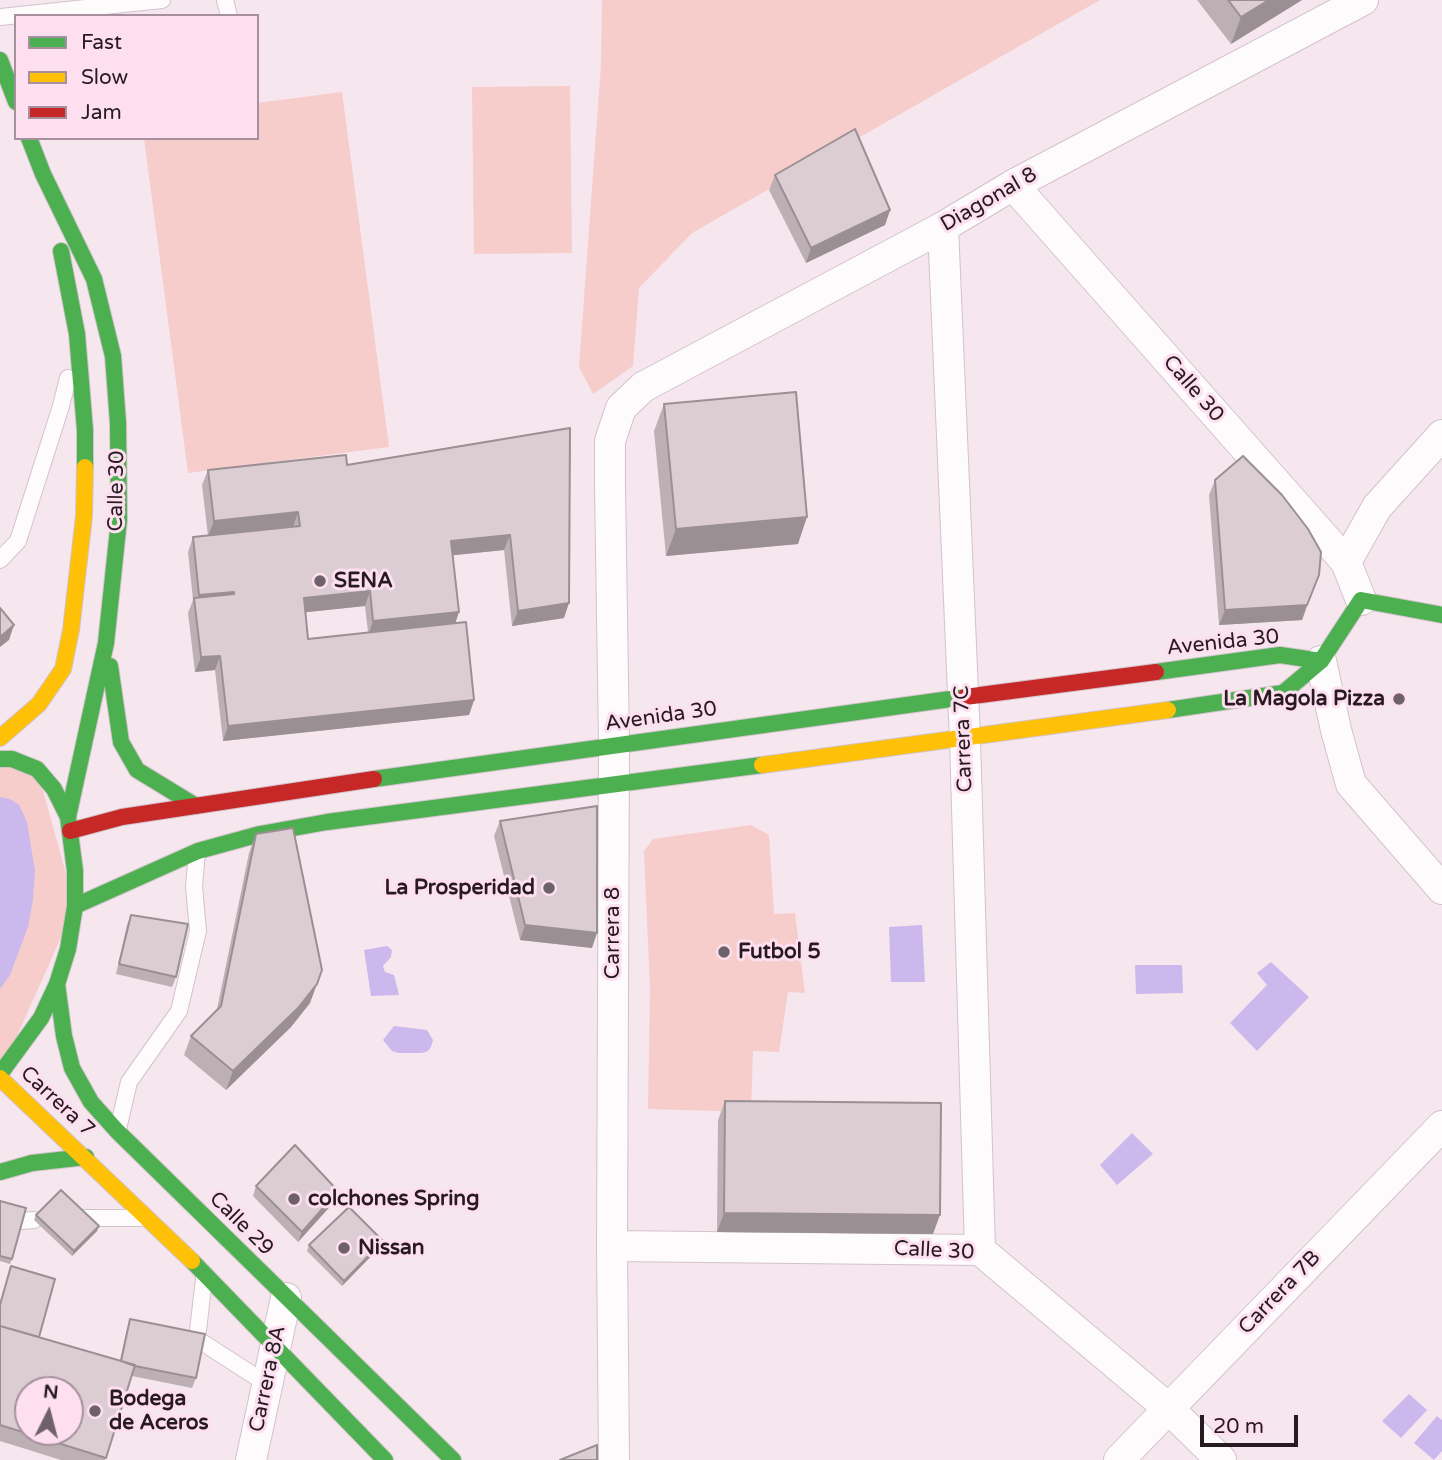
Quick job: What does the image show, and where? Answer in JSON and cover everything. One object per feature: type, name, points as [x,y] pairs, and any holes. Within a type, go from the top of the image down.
[{"type":"main road","points":[[0,60],[14,97]]},
{"type":"main road","name":"Calle 30","points":[[30,140],[43,174],[94,279],[113,356],[118,423],[119,520],[106,643],[69,824]]},
{"type":"main road","name":"Calle 30","points":[[0,738],[39,704],[63,669],[71,630],[84,516],[84,418],[78,334],[43,174]]},
{"type":"main road","points":[[75,906],[198,852],[260,834],[327,822],[965,739],[1283,693],[1321,661],[1361,600],[1442,615]]},
{"type":"main road","points":[[106,643],[121,742],[136,770],[196,806]]},
{"type":"main road","name":"Avenida 30","points":[[69,824],[614,744],[1280,655],[1321,661]]},
{"type":"main road","points":[[0,759],[12,760],[37,769],[54,789],[69,824],[75,871],[75,906],[68,949],[57,984],[41,1018],[0,1076]]},
{"type":"main road","name":"Calle 29","points":[[57,984],[64,1036],[72,1068],[91,1102],[117,1131],[453,1460]]},
{"type":"main road","name":"Carrera 7","points":[[0,1076],[86,1157]]},
{"type":"main road","points":[[0,1172],[32,1163],[86,1157],[204,1273],[385,1460]]},
{"type":"street","name":"Diagonal 8","points":[[621,408],[643,387],[1363,0]]},
{"type":"street","name":"Calle 30","points":[[1013,186],[1346,562],[1361,600]]},
{"type":"street","name":"Carrera 7C","points":[[943,227],[965,739],[980,1250]]},
{"type":"street","name":"Carrera 8","points":[[614,1460],[614,744],[610,441],[621,408]]},
{"type":"street","points":[[1346,562],[1377,507],[1442,435]]},
{"type":"street","points":[[1321,661],[1351,784],[1442,889]]},
{"type":"street","name":"Carrera 7B","points":[[1119,1460],[1442,1126]]},
{"type":"street","name":"Calle 30","points":[[612,1246],[980,1250],[1168,1408],[1221,1460]]},
{"type":"street","name":"Carrera 8A","points":[[251,1460],[286,1298]]},
{"type":"lane","points":[[20,14],[162,0]]},
{"type":"lane","points":[[0,559],[18,541],[61,406],[78,334]]},
{"type":"lane","points":[[117,1131],[129,1082],[179,1011],[198,931],[194,886],[198,852]]},
{"type":"lane","points":[[83,1218],[148,1217]]},
{"type":"lane","points":[[204,1273],[197,1339],[267,1384]]},
{"type":"shaded area","points":[[602,0],[1100,0],[692,233],[639,288],[633,366],[593,394],[579,367],[601,65]]},
{"type":"shaded area","points":[[570,86],[572,253],[474,254],[472,87]]},
{"type":"shaded area","points":[[342,92],[389,447],[188,473],[144,140],[259,140],[259,103]]},
{"type":"shaded area","points":[[0,759],[37,769],[75,906],[0,1074]]},
{"type":"shaded area","points":[[0,797],[19,805],[27,822],[35,871],[28,927],[10,975],[0,989]]},
{"type":"shaded area","name":"Futbol 5","points":[[751,825],[769,835],[774,914],[795,913],[805,993],[788,992],[779,1052],[753,1051],[751,1112],[648,1109],[650,989],[644,851],[653,839]]},
{"type":"shaded area","points":[[922,925],[925,982],[891,982],[889,927]]},
{"type":"shaded area","points":[[387,946],[392,950],[391,957],[383,966],[385,972],[394,975],[399,995],[371,996],[364,950]]},
{"type":"shaded area","points":[[1271,962],[1309,997],[1257,1051],[1230,1023],[1267,985],[1257,973]]},
{"type":"shaded area","points":[[1135,965],[1182,965],[1183,993],[1136,994]]},
{"type":"shaded area","points":[[394,1026],[427,1030],[433,1040],[431,1047],[422,1053],[392,1051],[383,1040]]},
{"type":"shaded area","points":[[1132,1133],[1153,1154],[1117,1185],[1100,1165]]},
{"type":"shaded area","points":[[1409,1394],[1427,1410],[1401,1438],[1382,1421]]},
{"type":"shaded area","points":[[1437,1416],[1442,1420],[1442,1451],[1434,1460],[1414,1443]]},
{"type":"building","points":[[1228,0],[1269,0],[1241,17]]},
{"type":"building","points":[[855,129],[890,210],[811,248],[775,175]]},
{"type":"building","points":[[796,392],[807,517],[676,529],[664,404]]},
{"type":"building","name":"SENA","points":[[570,428],[569,603],[518,611],[510,535],[451,541],[459,612],[373,621],[370,591],[304,598],[308,639],[466,622],[474,700],[228,726],[220,656],[201,657],[194,598],[234,592],[199,595],[193,537],[300,526],[298,512],[214,521],[208,470],[346,455],[347,465]]},
{"type":"building","points":[[1243,456],[1282,495],[1308,529],[1321,552],[1319,575],[1307,605],[1225,610],[1215,480]]},
{"type":"building","points":[[0,608],[14,625],[0,637]]},
{"type":"building","name":"La Prosperidad","points":[[597,806],[597,933],[525,925],[500,821]]},
{"type":"building","points":[[293,828],[322,970],[317,984],[298,1008],[233,1071],[191,1036],[221,1006],[256,834]]},
{"type":"building","points":[[131,915],[188,924],[176,977],[119,964]]},
{"type":"building","points":[[725,1101],[941,1103],[940,1215],[724,1213]]},
{"type":"building","name":"colchones Spring","points":[[295,1145],[338,1191],[302,1232],[256,1186]]},
{"type":"building","points":[[61,1190],[99,1226],[74,1251],[36,1215]]},
{"type":"building","points":[[0,1201],[26,1208],[12,1259],[0,1256]]},
{"type":"building","name":"Nissan","points":[[349,1207],[383,1241],[344,1281],[309,1245]]},
{"type":"building","points":[[11,1266],[55,1279],[39,1337],[0,1326],[0,1305]]},
{"type":"building","points":[[130,1319],[205,1334],[196,1378],[121,1361]]},
{"type":"building","points":[[0,1326],[135,1365],[106,1458],[67,1446],[84,1446],[84,1376],[14,1376],[14,1429],[0,1425]]},
{"type":"building","points":[[597,1445],[597,1460],[560,1460]]},
{"type":"traffic: fast","points":[[0,60],[14,97]]},
{"type":"traffic: fast","points":[[30,140],[43,174],[94,279],[113,356],[118,423],[119,520],[106,643],[68,817]]},
{"type":"traffic: fast","points":[[61,251],[77,334],[85,430],[85,467]]},
{"type":"traffic: fast","points":[[1168,710],[1283,693],[1321,661],[1361,600],[1442,615]]},
{"type":"traffic: fast","points":[[1156,672],[1280,655],[1321,661]]},
{"type":"traffic: fast","points":[[110,666],[121,742],[137,770],[196,806]]},
{"type":"traffic: fast","points":[[374,779],[965,697]]},
{"type":"traffic: fast","points":[[0,759],[12,759],[37,769],[54,789],[68,817],[75,871],[75,906],[68,949],[57,984],[41,1018],[0,1074]]},
{"type":"traffic: fast","points":[[75,906],[198,851],[260,834],[327,822],[762,765]]},
{"type":"traffic: fast","points":[[57,984],[64,1036],[72,1068],[91,1102],[117,1131],[453,1460]]},
{"type":"traffic: fast","points":[[0,1172],[32,1163],[86,1157]]},
{"type":"traffic: fast","points":[[192,1261],[385,1460]]},
{"type":"traffic: slow","points":[[0,738],[39,704],[63,669],[71,630],[84,516],[85,467]]},
{"type":"traffic: slow","points":[[762,765],[1168,710]]},
{"type":"traffic: slow","points":[[0,1078],[192,1261]]},
{"type":"traffic: jam","points":[[965,697],[1156,672]]},
{"type":"traffic: jam","points":[[70,831],[122,817],[374,779]]},
{"type":"place","name":"SENA","points":[[320,581]]},
{"type":"place","name":"La Magola Pizza","points":[[1399,699]]},
{"type":"place","name":"La Prosperidad","points":[[549,888]]},
{"type":"place","name":"Futbol 5","points":[[724,952]]},
{"type":"place","name":"colchones Spring","points":[[294,1199]]},
{"type":"place","name":"Nissan","points":[[344,1248]]},
{"type":"place","name":"Bodega de Aceros","points":[[95,1411]]}]
